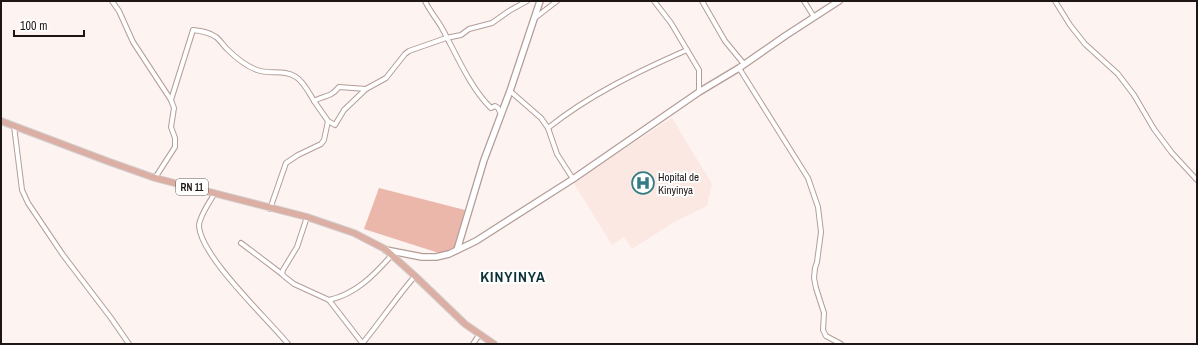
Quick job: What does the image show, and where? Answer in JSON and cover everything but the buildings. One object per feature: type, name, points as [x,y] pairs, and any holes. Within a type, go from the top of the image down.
[{"type":"main road","points":[[458,250],[484,160],[510,91],[540,1]]},
{"type":"main road","points":[[385,249],[422,257],[443,256],[476,241],[573,179],[699,92],[839,1]]},
{"type":"main road","name":"RN 11","points":[[1,121],[107,162],[155,178],[270,209],[308,217],[354,233],[385,249],[456,317],[479,335],[494,344]]},
{"type":"street","points":[[112,1],[119,11],[133,42],[171,100],[174,108],[171,128],[175,138],[175,147],[155,178]]},
{"type":"street","points":[[425,1],[481,96],[491,108],[495,106],[498,108],[501,114]]},
{"type":"street","points":[[171,100],[193,30],[209,34],[217,38],[232,54],[256,70],[265,73],[287,73],[295,76],[302,82],[328,121],[335,125],[344,110],[366,89],[386,78],[409,51],[446,38],[460,35],[470,29],[492,23],[527,1]]},
{"type":"street","points":[[535,18],[557,1]]},
{"type":"street","points":[[654,1],[671,23],[699,70],[699,92]]},
{"type":"street","points":[[702,1],[808,178],[818,208],[821,232],[814,278],[824,313],[823,330],[826,336],[841,344]]},
{"type":"street","points":[[804,1],[814,17]]},
{"type":"street","points":[[1055,1],[1070,25],[1085,44],[1118,74],[1134,95],[1154,129],[1172,153],[1197,180]]},
{"type":"street","points":[[548,128],[567,113],[595,96],[664,60],[687,50]]},
{"type":"street","points":[[314,101],[333,95],[339,87],[366,89]]},
{"type":"street","points":[[510,91],[541,118],[548,128],[557,154],[573,179]]},
{"type":"street","points":[[270,209],[286,163],[298,155],[321,144],[324,140],[328,121]]},
{"type":"street","points":[[14,126],[22,190],[28,203],[63,255],[129,344]]},
{"type":"street","points":[[215,193],[199,224],[201,233],[210,254],[288,344]]},
{"type":"street","points":[[282,274],[297,247],[308,217]]},
{"type":"street","points":[[241,243],[294,284],[329,300],[362,344],[383,318],[394,300],[414,276]]},
{"type":"street","points":[[329,300],[341,297],[373,277],[391,256]]},
{"type":"street","points":[[473,344],[479,335]]},
{"type":"shaded area","name":"Hopital de Kinyinya","points":[[672,118],[712,184],[707,206],[674,222],[632,249],[624,237],[612,245],[573,182]]},
{"type":"shaded area","points":[[379,188],[465,210],[454,248],[442,254],[364,229]]},
{"type":"place","name":"Hopital de Kinyinya","points":[[643,183]]},
{"type":"district","name":"KINYINYA","points":[[513,277]]}]
